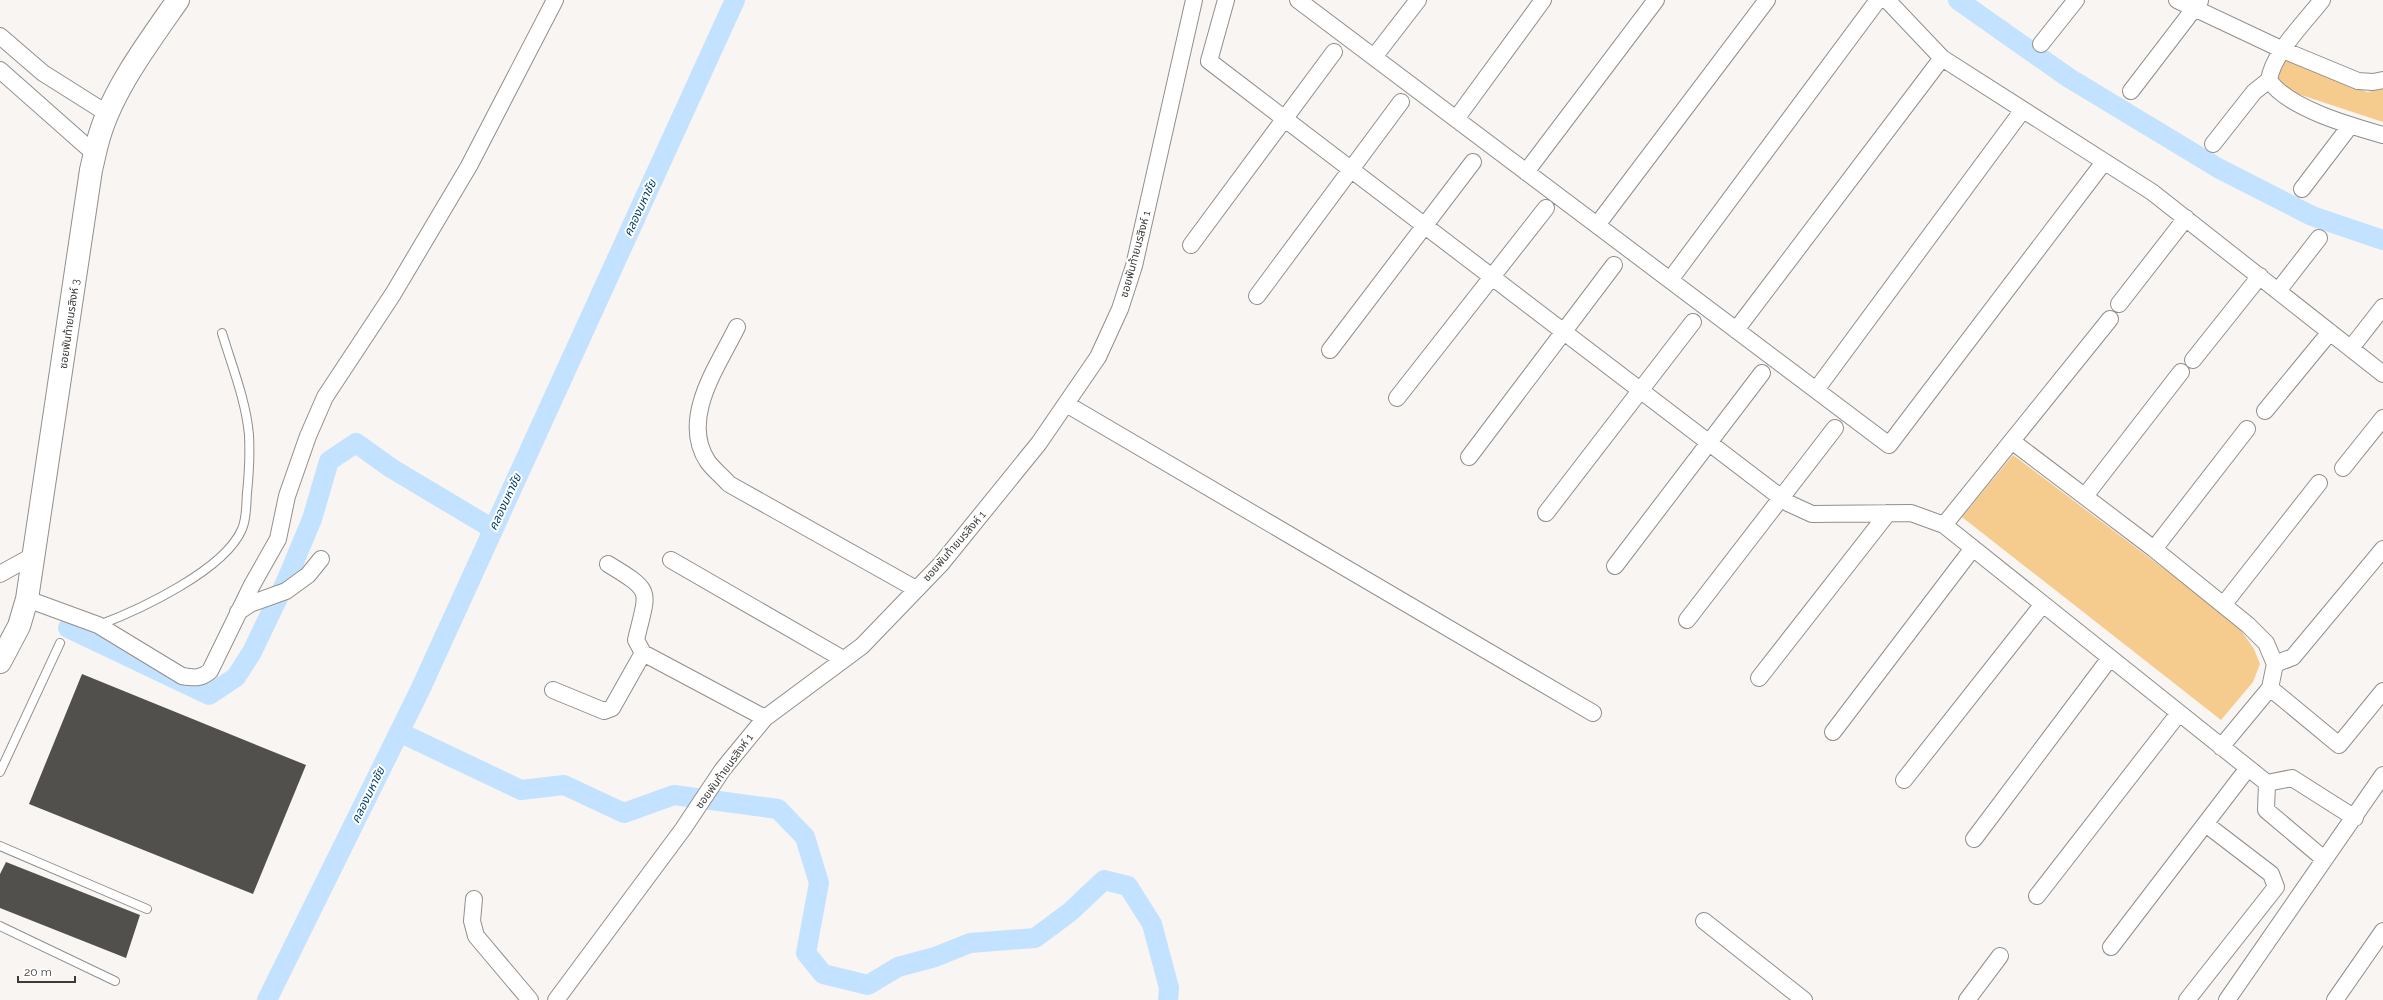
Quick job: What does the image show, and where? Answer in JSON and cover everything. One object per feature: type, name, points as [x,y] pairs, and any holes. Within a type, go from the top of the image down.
[{"type":"street","name":"ซอยพันท้ายนรสิงห์ 3","points":[[0,662],[20,626],[36,554],[95,154],[100,134],[108,114],[132,68],[178,0]]},
{"type":"street","points":[[27,599],[98,625],[182,676],[194,678],[204,676],[210,671],[238,612],[278,539],[287,496],[308,436],[326,397],[393,294],[469,166],[555,0]]},
{"type":"street","name":"ซอยพันท้ายนรสิงห์ 1","points":[[556,1000],[683,829],[723,769],[765,718],[862,646],[941,564],[1068,405],[1098,357],[1120,309],[1134,266],[1194,0]]},
{"type":"street","points":[[1226,0],[1208,61],[1781,498],[1812,514],[1911,513],[1944,525],[2267,783],[2292,778],[2354,818]]},
{"type":"street","points":[[1374,57],[1418,0]]},
{"type":"street","points":[[1456,119],[1543,0]]},
{"type":"street","points":[[1526,172],[1656,0]]},
{"type":"street","points":[[1597,225],[1767,0]]},
{"type":"street","points":[[1670,280],[1878,0]]},
{"type":"street","points":[[1887,0],[1942,58],[2022,111],[2152,192],[2383,374]]},
{"type":"street","points":[[2041,44],[2076,0]]},
{"type":"street","points":[[2177,0],[2198,4],[2283,50],[2358,81],[2373,82],[2383,80]]},
{"type":"street","points":[[2213,144],[2254,92],[2269,80],[2271,70],[2283,50],[2322,0]]},
{"type":"street","points":[[1307,3],[1374,57],[1889,445],[2104,162]]},
{"type":"street","points":[[2131,91],[2198,4]]},
{"type":"street","points":[[0,36],[43,73],[108,114]]},
{"type":"street","points":[[1191,245],[1334,52]]},
{"type":"street","points":[[1736,330],[1942,58]]},
{"type":"street","points":[[0,70],[95,154]]},
{"type":"street","points":[[2269,80],[2275,89],[2286,98],[2350,126],[2383,135]]},
{"type":"street","points":[[1257,296],[1401,102]]},
{"type":"street","points":[[1816,390],[2022,111]]},
{"type":"street","points":[[2302,189],[2350,126]]},
{"type":"street","points":[[1330,350],[1473,162]]},
{"type":"street","points":[[1397,398],[1546,208]]},
{"type":"street","points":[[2119,304],[2186,218]]},
{"type":"street","points":[[2278,291],[2319,238]]},
{"type":"street","points":[[1469,457],[1614,265]]},
{"type":"street","points":[[2193,360],[2260,276]]},
{"type":"street","points":[[2351,348],[2383,307]]},
{"type":"street","points":[[1944,525],[2013,442],[2110,319]]},
{"type":"street","points":[[1546,513],[1693,322]]},
{"type":"street","points":[[737,327],[701,402],[697,432],[708,461],[729,484],[916,589]]},
{"type":"street","points":[[2265,411],[2330,332]]},
{"type":"street","points":[[2085,496],[2181,372]]},
{"type":"street","points":[[1615,566],[1762,373]]},
{"type":"street","points":[[1068,405],[1593,713]]},
{"type":"street","points":[[2343,468],[2383,418]]},
{"type":"street","points":[[1686,620],[1835,428]]},
{"type":"street","points":[[2154,549],[2247,429]]},
{"type":"street","points":[[2013,442],[2224,604],[2266,643],[2275,664],[2270,688],[2221,747]]},
{"type":"street","points":[[2224,604],[2319,483]]},
{"type":"street","points":[[1760,678],[1888,513]]},
{"type":"street","points":[[1833,732],[1973,548]]},
{"type":"street","points":[[2275,664],[2293,657],[2383,549]]},
{"type":"street","points":[[0,574],[36,554]]},
{"type":"street","points":[[238,612],[250,604],[286,591],[308,575],[321,559]]},
{"type":"street","points":[[671,560],[843,659]]},
{"type":"street","points":[[608,564],[638,582],[644,590],[645,602],[636,640],[643,653],[765,718]]},
{"type":"street","points":[[1904,780],[2044,604]]},
{"type":"street","points":[[553,690],[604,711],[612,708],[643,653]]},
{"type":"street","points":[[1974,839],[2110,658]]},
{"type":"street","points":[[2270,688],[2340,745],[2383,691]]},
{"type":"street","points":[[2037,896],[2179,713]]},
{"type":"street","points":[[2111,947],[2248,768]]},
{"type":"street","points":[[2227,1000],[2383,775]]},
{"type":"street","points":[[2267,783],[2266,810],[2324,859]]},
{"type":"street","points":[[2187,1000],[2276,887],[2271,874],[2206,824]]},
{"type":"street","points":[[474,899],[472,921],[476,936],[530,1000]]},
{"type":"street","points":[[1704,921],[1804,1000]]},
{"type":"street","points":[[2335,1000],[2383,932]]},
{"type":"street","points":[[1967,1000],[2000,956]]},
{"type":"lane","points":[[98,625],[130,613],[176,589],[221,556],[232,544],[242,529],[246,513],[250,464],[249,434],[241,395],[222,333]]},
{"type":"lane","points":[[0,772],[60,643]]},
{"type":"lane","points":[[0,846],[147,909]]},
{"type":"lane","points":[[0,926],[115,980]]},
{"type":"shaded area","points":[[2286,58],[2367,92],[2383,89],[2383,122],[2292,92],[2278,78],[2281,65]]},
{"type":"shaded area","points":[[2013,455],[2236,623],[2254,649],[2260,664],[2253,682],[2221,720],[1962,517]]},
{"type":"building","points":[[82,674],[306,765],[253,894],[29,804]]},
{"type":"building","points":[[6,862],[140,915],[126,958],[0,908],[0,874]]},
{"type":"waterway","name":"คลองมหาชัย","points":[[267,1000],[420,690],[735,0]]},
{"type":"waterway","points":[[1958,0],[2069,78],[2218,168],[2312,216],[2383,240]]},
{"type":"waterway","points":[[68,628],[209,695],[236,677],[252,652],[287,579],[312,519],[329,461],[356,443],[391,468],[493,529]]},
{"type":"waterway","points":[[399,732],[521,790],[564,785],[624,813],[674,795],[778,809],[805,837],[819,883],[806,953],[823,974],[868,985],[898,967],[935,957],[970,943],[1035,938],[1070,912],[1104,880],[1128,886],[1152,924],[1169,988],[1168,1000]]}]
